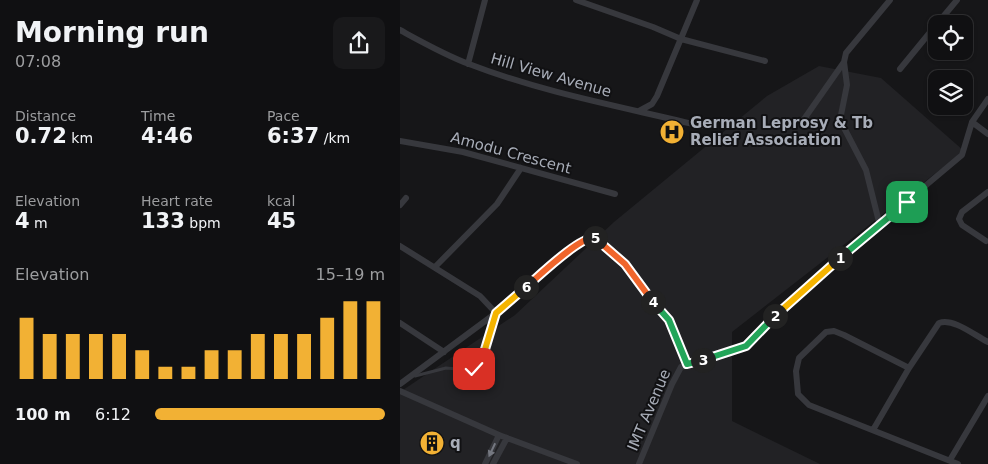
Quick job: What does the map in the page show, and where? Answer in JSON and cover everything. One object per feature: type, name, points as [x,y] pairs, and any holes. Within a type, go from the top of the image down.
[{"type":"street","points":[[468,64],[485,0]]},
{"type":"street","points":[[576,0],[644,23],[681,39],[765,61]]},
{"type":"street","points":[[639,111],[652,104],[657,96],[697,0]]},
{"type":"street","points":[[802,122],[844,62],[850,47],[890,0]]},
{"type":"street","points":[[944,15],[957,0]]},
{"type":"street","name":"Hill View Avenue","points":[[400,30],[468,64],[546,89],[701,126]]},
{"type":"street","points":[[900,69],[928,35]]},
{"type":"street","points":[[844,62],[846,85],[840,120],[866,170],[873,193],[876,218],[880,226]]},
{"type":"street","name":"IMT Avenue","points":[[639,464],[677,372],[687,364],[711,359],[746,346],[824,273],[962,155],[972,122],[988,99]]},
{"type":"street","points":[[972,122],[988,134]]},
{"type":"street","name":"Amodu Crescent","points":[[400,141],[464,152],[615,194]]},
{"type":"street","points":[[435,267],[497,204],[521,168]]},
{"type":"street","points":[[986,241],[962,225],[959,219],[962,212],[988,192]]},
{"type":"street","points":[[400,205],[406,198]]},
{"type":"street","points":[[400,384],[496,313],[573,248],[593,237],[625,264],[669,320],[687,364]]},
{"type":"street","points":[[400,246],[480,296],[496,313]]},
{"type":"street","points":[[873,430],[908,368],[939,323],[945,321],[953,323],[988,342]]},
{"type":"street","points":[[400,323],[444,352]]},
{"type":"street","points":[[908,368],[834,331],[826,332],[799,358],[796,385],[798,394],[804,402],[958,464]]},
{"type":"street","points":[[400,390],[499,435],[577,464]]},
{"type":"street","points":[[950,460],[988,396]]},
{"type":"street","points":[[485,464],[499,435]]},
{"type":"street","points":[[493,464],[508,438]]},
{"type":"lane","points":[[409,377],[446,368],[469,370],[477,367],[483,356],[496,313]]},
{"type":"shaded area","points":[[819,66],[881,78],[964,151],[732,332],[732,421],[820,464],[400,464],[400,392],[515,315],[614,222],[767,96]]},
{"type":"place","name":"German Leprosy & Tb Relief Association","points":[[672,132]]},
{"type":"place","name":"q","points":[[432,443]]},
{"type":"route","points":[[474,369],[480,364],[496,313],[573,248],[589,237],[597,239],[625,264],[669,320],[677,344],[687,364],[711,359],[746,346],[844,254],[907,202]]}]
